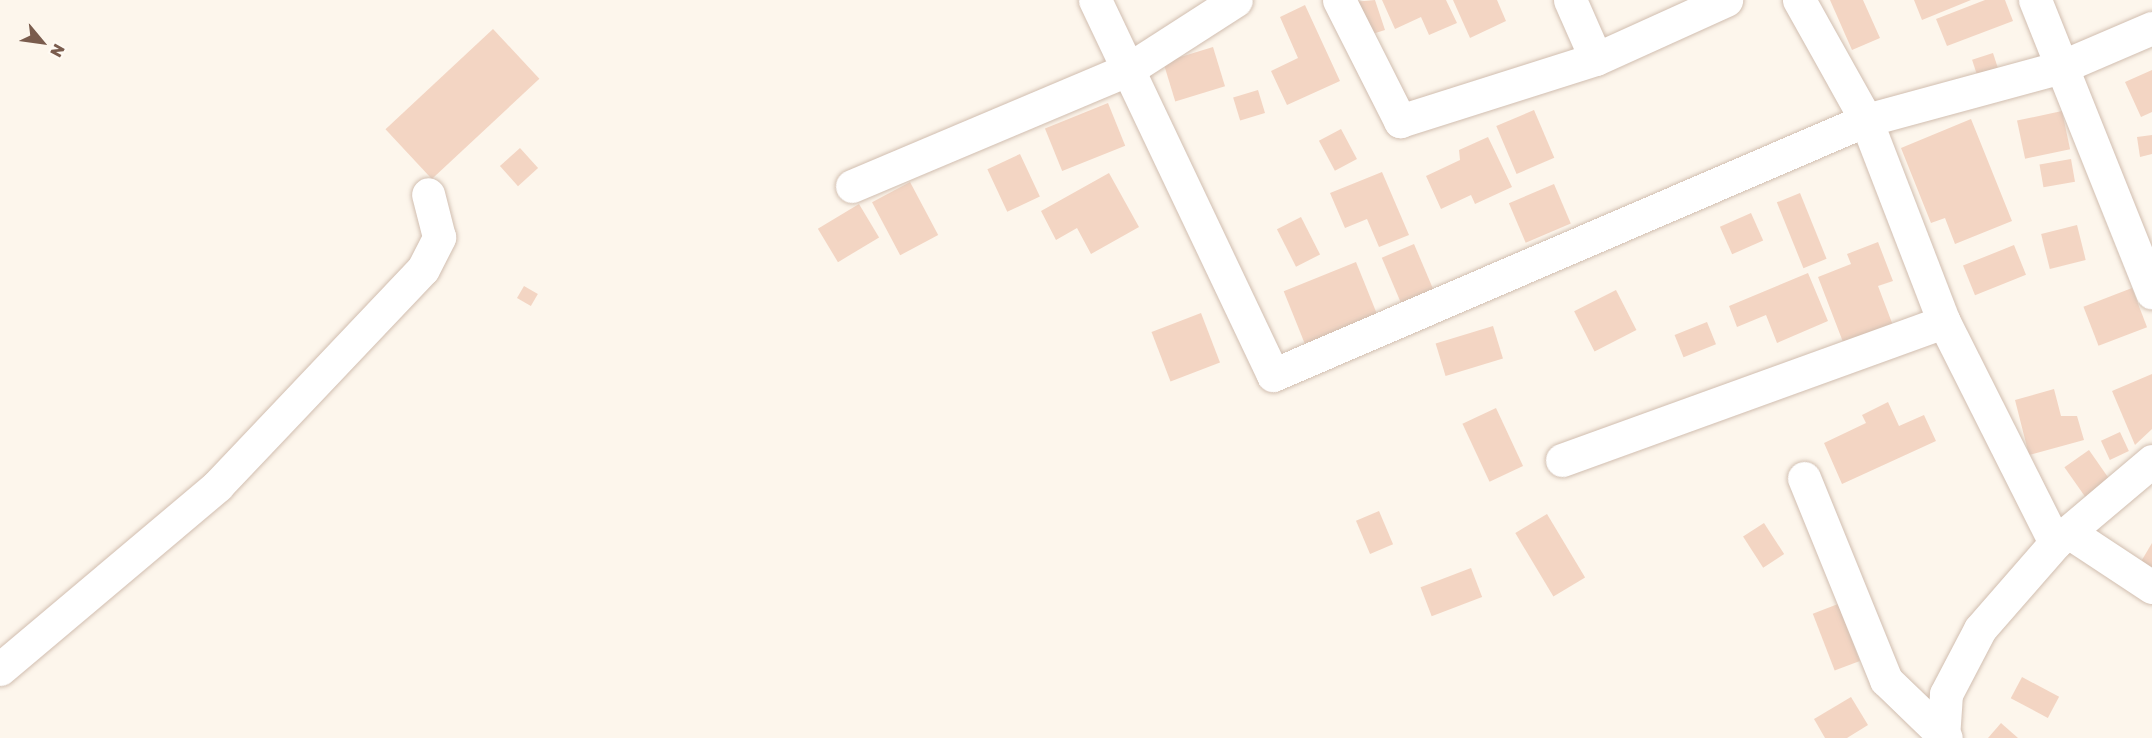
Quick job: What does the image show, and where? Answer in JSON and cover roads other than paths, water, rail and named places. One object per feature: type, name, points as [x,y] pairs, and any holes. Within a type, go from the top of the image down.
[{"type":"street","points":[[1095,0],[1273,375],[1866,120],[2061,67],[2152,28]]},
{"type":"street","points":[[852,186],[1129,69],[1236,0]]},
{"type":"street","points":[[1340,0],[1400,121],[1596,59],[1726,0]]},
{"type":"street","points":[[1570,0],[1596,59]]},
{"type":"street","points":[[1799,0],[1866,120],[1944,322],[2062,538],[2152,587]]},
{"type":"street","points":[[2035,0],[2152,292]]},
{"type":"street","points":[[0,669],[217,486],[423,269],[439,237],[428,194]]},
{"type":"street","points":[[1562,460],[1944,322]]},
{"type":"street","points":[[1944,737],[1946,694],[1980,629],[2062,538],[2152,461]]},
{"type":"street","points":[[1804,478],[1886,680],[1944,737]]}]
